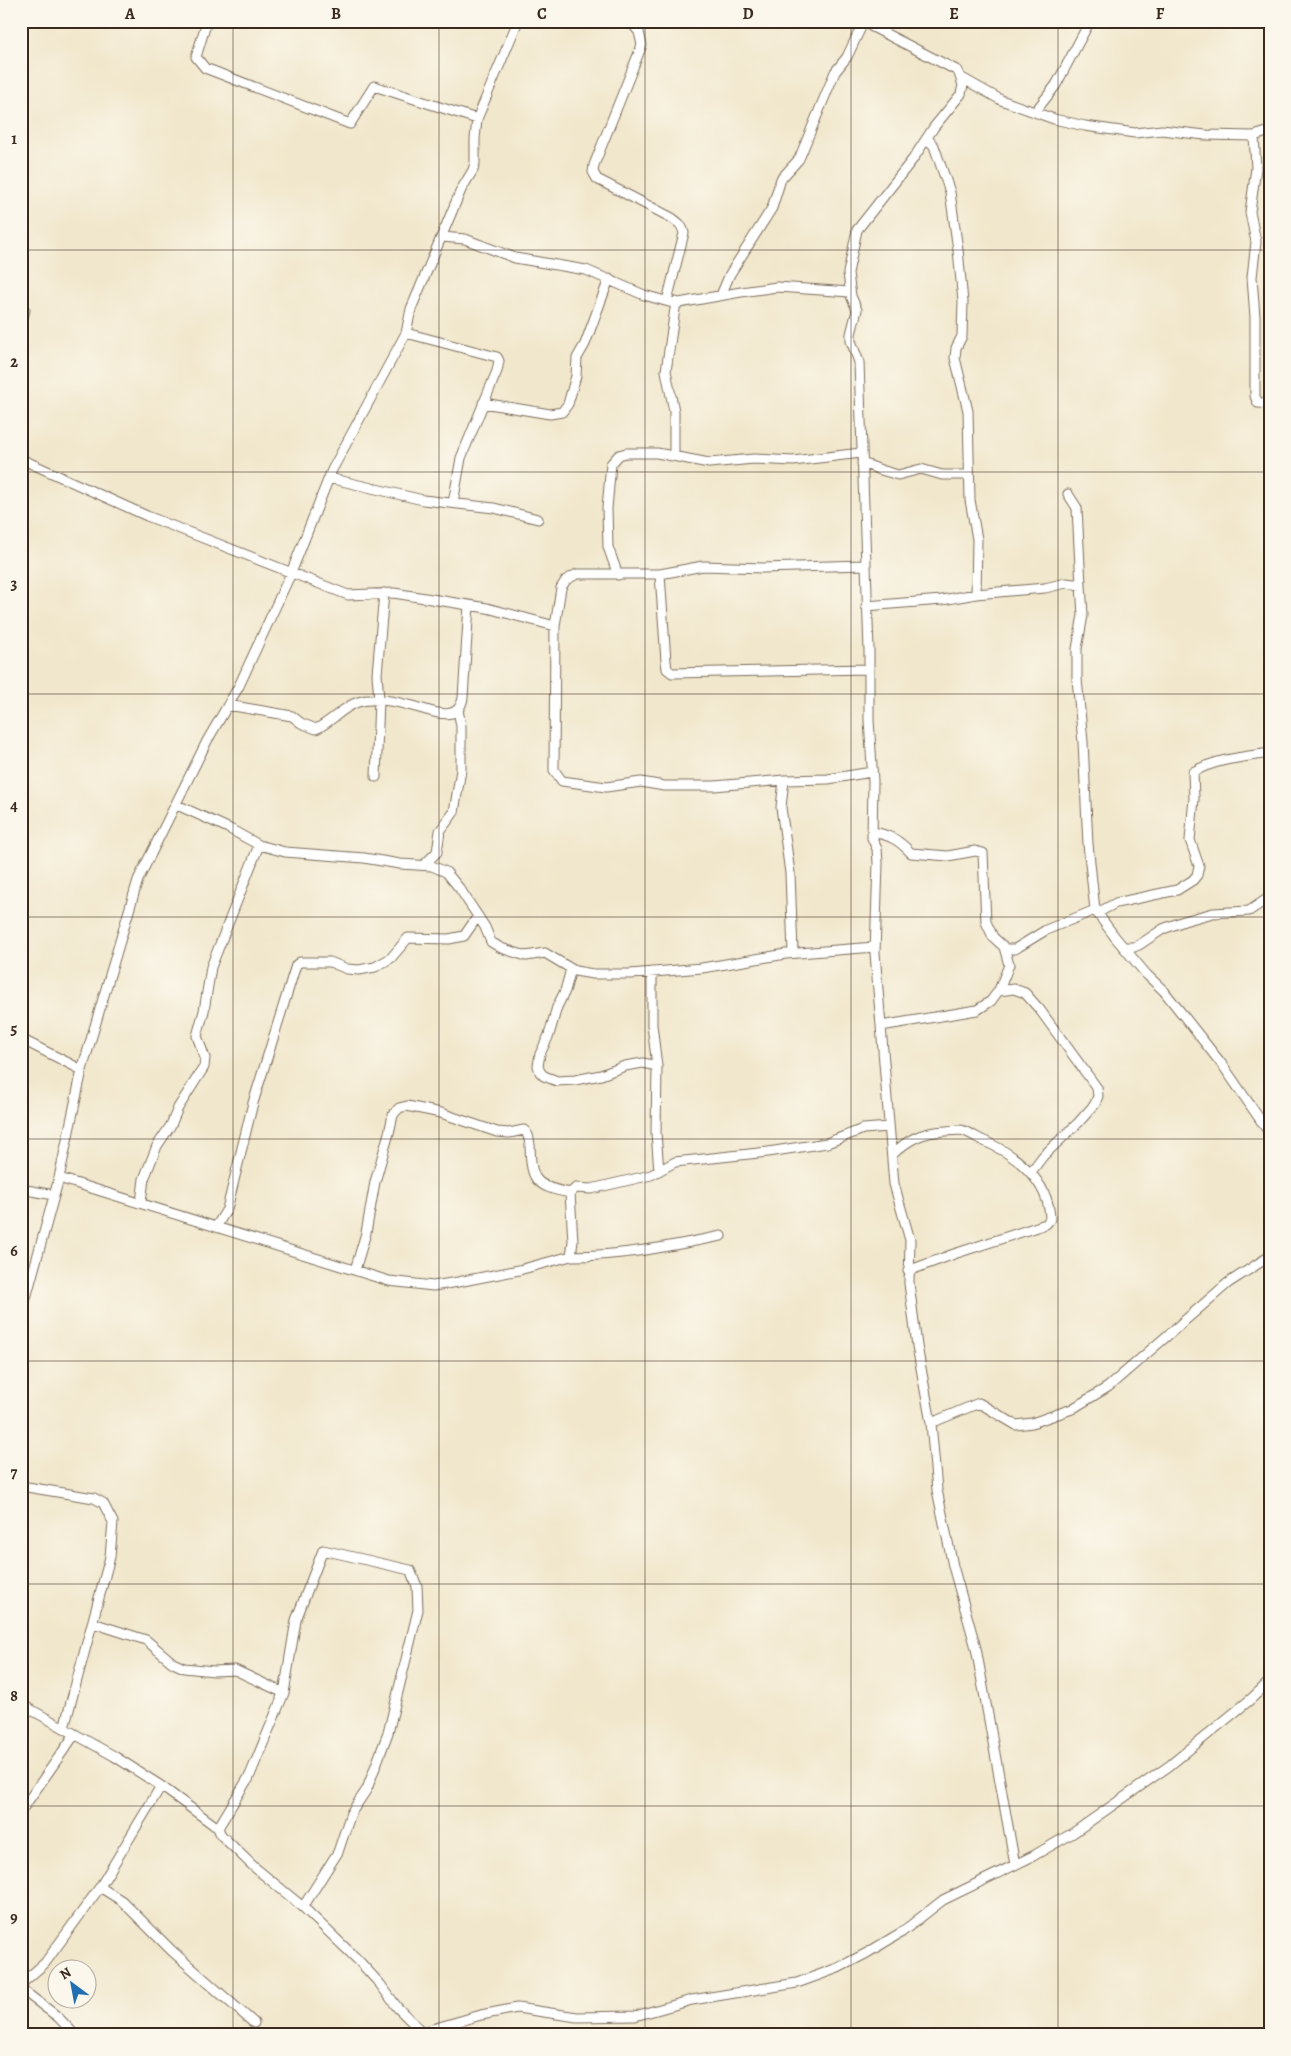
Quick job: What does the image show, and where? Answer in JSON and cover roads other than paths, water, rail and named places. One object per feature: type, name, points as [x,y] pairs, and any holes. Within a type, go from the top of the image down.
[{"type":"street","points":[[207,21],[196,57],[205,68],[350,124],[374,86],[477,119]]},
{"type":"street","points":[[21,1316],[59,1178],[82,1070],[138,880],[207,742],[239,686],[291,573],[329,478],[406,333],[411,309],[461,190],[473,170],[477,119],[518,21]]},
{"type":"street","points":[[630,21],[639,32],[642,46],[594,165],[593,172],[597,179],[680,223],[684,233],[671,302],[666,370],[674,411],[674,456]]},
{"type":"street","points":[[1035,112],[1056,85],[1090,21]]},
{"type":"street","points":[[721,295],[730,274],[772,208],[781,179],[799,159],[835,72],[847,58],[862,22],[958,71],[963,85],[960,94],[913,159],[857,230],[848,273],[850,292],[857,310],[851,334],[859,362],[861,453],[865,509],[864,565],[872,772],[872,832],[878,863],[875,947],[894,1184],[910,1240],[908,1271],[917,1346],[931,1423],[937,1490],[953,1566],[976,1648],[1015,1865]]},
{"type":"street","points":[[962,78],[1001,100],[1085,126],[1135,133],[1162,130],[1205,135],[1254,136],[1270,131]]},
{"type":"street","points":[[1254,136],[1256,168],[1250,212],[1254,223],[1256,242],[1252,276],[1255,317],[1255,396],[1258,403],[1270,404]]},
{"type":"street","points":[[927,138],[934,146],[950,192],[958,250],[962,302],[962,336],[956,348],[955,358],[968,411],[971,513],[977,539],[976,594]]},
{"type":"street","points":[[442,236],[465,239],[515,258],[586,270],[644,295],[671,302],[777,287],[850,292]]},
{"type":"street","points":[[483,403],[550,414],[562,412],[568,404],[576,376],[577,358],[585,344],[609,279]]},
{"type":"street","points":[[21,309],[25,310],[21,326]]},
{"type":"street","points":[[406,333],[497,357],[499,361],[497,371],[461,458],[453,503]]},
{"type":"street","points":[[618,575],[608,546],[607,508],[611,464],[619,455],[626,453],[657,453],[709,463],[754,459],[793,461],[861,453]]},
{"type":"street","points":[[21,459],[146,516],[348,595],[394,593],[497,610],[555,626]]},
{"type":"street","points":[[862,462],[898,475],[921,469],[942,475],[969,475]]},
{"type":"street","points":[[329,478],[423,500],[494,508],[538,519]]},
{"type":"street","points":[[1068,494],[1077,508],[1083,615],[1077,649],[1077,679],[1083,742],[1088,844],[1096,911],[1146,974],[1164,991],[1224,1067],[1270,1134]]},
{"type":"street","points":[[864,565],[763,568],[703,566],[660,574],[577,574],[566,580],[562,588],[555,626],[554,770],[562,781],[606,787],[641,782],[664,786],[714,786],[784,780],[828,779],[872,772]]},
{"type":"street","points":[[660,574],[666,661],[667,669],[672,673],[868,669]]},
{"type":"street","points":[[866,606],[942,600],[976,594],[1045,588],[1066,583],[1082,585]]},
{"type":"street","points":[[376,777],[379,700],[377,674],[384,593]]},
{"type":"street","points":[[228,704],[292,716],[301,723],[316,730],[358,702],[379,700],[410,705],[436,714],[450,714],[458,710],[463,698],[470,605]]},
{"type":"street","points":[[424,865],[437,852],[440,831],[454,812],[462,770],[461,726],[458,710]]},
{"type":"street","points":[[1005,950],[1015,949],[1046,930],[1116,903],[1177,890],[1193,880],[1197,875],[1198,866],[1190,840],[1194,799],[1193,772],[1218,761],[1270,753]]},
{"type":"street","points":[[784,780],[781,807],[790,873],[793,953]]},
{"type":"street","points":[[177,805],[228,828],[259,845],[285,852],[432,866],[446,872],[486,927],[491,942],[501,948],[526,956],[545,953],[571,969],[593,974],[702,968],[793,953],[875,947]]},
{"type":"street","points":[[872,832],[895,838],[902,842],[911,853],[948,856],[975,851],[984,853],[986,922],[993,937],[1005,950],[1009,964],[998,991],[991,1001],[977,1010],[881,1026]]},
{"type":"street","points":[[141,1202],[144,1179],[158,1146],[171,1125],[178,1108],[204,1068],[204,1058],[197,1036],[204,1011],[211,967],[259,845]]},
{"type":"street","points":[[1124,947],[1139,945],[1163,929],[1184,921],[1213,913],[1249,911],[1270,897]]},
{"type":"street","points":[[216,1227],[227,1208],[253,1103],[296,965],[306,962],[330,962],[347,969],[359,970],[375,967],[391,958],[408,938],[449,939],[464,936],[478,916]]},
{"type":"street","points":[[571,969],[565,992],[557,1007],[549,1035],[540,1054],[538,1066],[540,1072],[544,1076],[557,1080],[575,1080],[601,1075],[625,1066],[643,1063],[657,1066]]},
{"type":"street","points":[[652,972],[652,1025],[657,1066],[656,1133],[659,1171]]},
{"type":"street","points":[[998,991],[1014,989],[1025,993],[1040,1010],[1097,1088],[1098,1096],[1095,1104],[1043,1156],[1031,1172]]},
{"type":"street","points":[[21,1039],[82,1070]]},
{"type":"street","points":[[355,1270],[366,1233],[375,1182],[393,1114],[399,1108],[408,1106],[441,1113],[497,1132],[509,1133],[524,1130],[530,1139],[531,1170],[536,1178],[552,1189],[570,1192],[576,1188],[591,1189],[652,1175],[675,1162],[768,1152],[827,1143],[863,1129],[889,1127]]},
{"type":"street","points":[[892,1156],[904,1143],[914,1136],[933,1131],[961,1130],[1000,1148],[1031,1172],[1050,1205],[1050,1219],[1046,1224],[908,1271]]},
{"type":"street","points":[[59,1178],[141,1202],[389,1281],[433,1286],[520,1270],[571,1256],[595,1256],[656,1249],[721,1236]]},
{"type":"street","points":[[21,1189],[54,1195]]},
{"type":"street","points":[[570,1192],[573,1241],[571,1256]]},
{"type":"street","points":[[931,1423],[979,1403],[1016,1426],[1032,1423],[1072,1409],[1108,1387],[1228,1283],[1270,1256]]},
{"type":"street","points":[[21,1486],[94,1498],[103,1503],[107,1508],[113,1522],[110,1557],[64,1728]]},
{"type":"street","points":[[218,1828],[248,1780],[268,1725],[284,1693],[296,1620],[323,1550],[410,1570],[418,1586],[418,1610],[388,1733],[367,1789],[350,1813],[338,1852],[303,1907]]},
{"type":"street","points":[[93,1623],[146,1640],[173,1664],[184,1668],[214,1671],[235,1670],[284,1693]]},
{"type":"street","points":[[21,1704],[114,1756],[161,1786],[218,1828],[221,1835],[253,1866],[303,1907],[380,1984],[420,2033],[481,2015],[517,2008],[577,2017],[635,2016],[692,2000],[797,1983],[838,1968],[902,1932],[943,1900],[1015,1865],[1073,1833],[1168,1766],[1251,1699],[1270,1681]]},
{"type":"street","points":[[21,1811],[75,1734]]},
{"type":"street","points":[[21,1984],[45,1963],[100,1887],[161,1786]]},
{"type":"street","points":[[100,1887],[122,1901],[172,1951],[254,2023]]},
{"type":"street","points":[[21,1989],[58,2018],[75,2035]]}]
